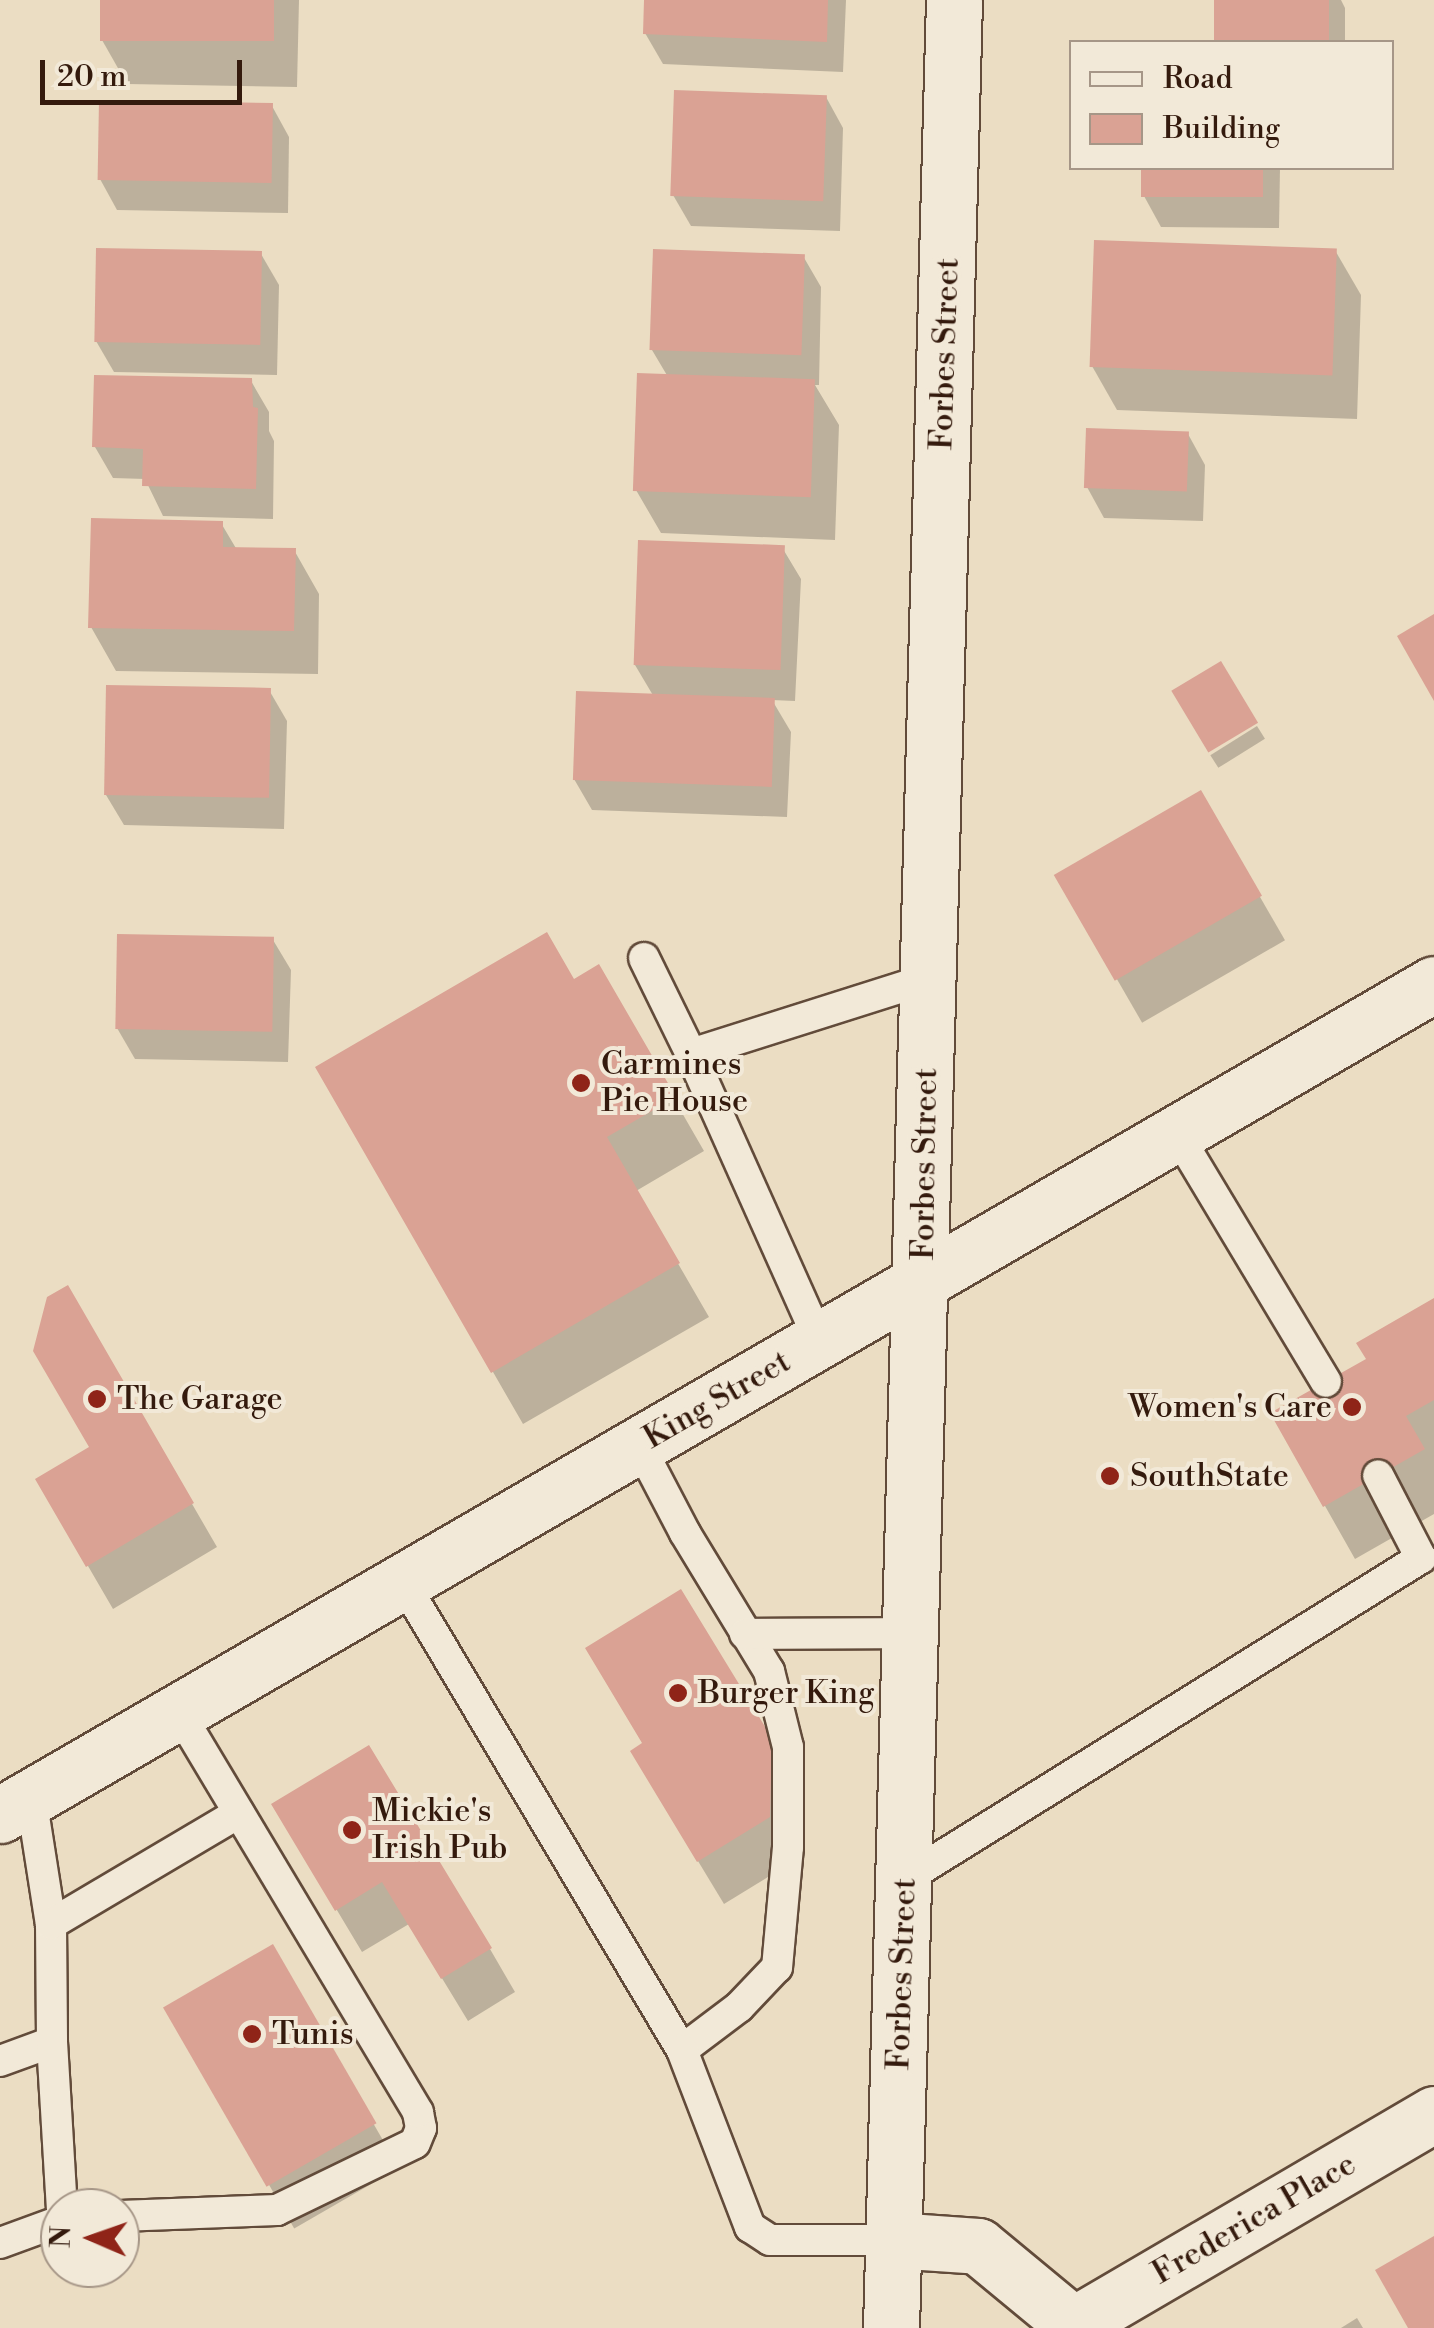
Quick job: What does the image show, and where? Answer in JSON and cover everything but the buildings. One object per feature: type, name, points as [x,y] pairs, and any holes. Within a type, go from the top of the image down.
[{"type":"street","name":"Forbes Street","points":[[891,2328],[954,0]]},
{"type":"street","name":"King Street","points":[[15,1806],[1434,984]]},
{"type":"street","name":"Frederica Place","points":[[1076,2326],[1434,2114]]},
{"type":"street","points":[[893,2240],[978,2246],[1076,2326]]},
{"type":"lane","points":[[644,958],[820,1340]]},
{"type":"lane","points":[[691,1054],[928,979]]},
{"type":"lane","points":[[1177,1134],[1326,1382]]},
{"type":"lane","points":[[639,1445],[769,1672],[788,1747],[788,1847],[778,1967],[739,2007],[682,2050]]},
{"type":"lane","points":[[905,1879],[1422,1558],[1378,1476]]},
{"type":"lane","points":[[403,1582],[682,2050],[750,2227],[770,2240],[893,2240]]},
{"type":"lane","points":[[746,1634],[912,1633]]},
{"type":"lane","points":[[140,2215],[277,2210],[414,2143],[421,2128],[418,2112],[179,1712]]},
{"type":"lane","points":[[15,1806],[51,1924],[52,2042],[61,2188]]},
{"type":"lane","points":[[51,1924],[239,1813]]},
{"type":"lane","points":[[0,2061],[52,2042]]},
{"type":"lane","points":[[0,2243],[40,2228]]},
{"type":"place","name":"Carmines Pie House","points":[[581,1083]]},
{"type":"place","name":"The Garage","points":[[97,1399]]},
{"type":"place","name":"Women's Care","points":[[1352,1407]]},
{"type":"place","name":"SouthState","points":[[1110,1476]]},
{"type":"place","name":"Burger King","points":[[678,1693]]},
{"type":"place","name":"Mickie's Irish Pub","points":[[352,1830]]},
{"type":"place","name":"Tunis","points":[[252,2034]]}]
